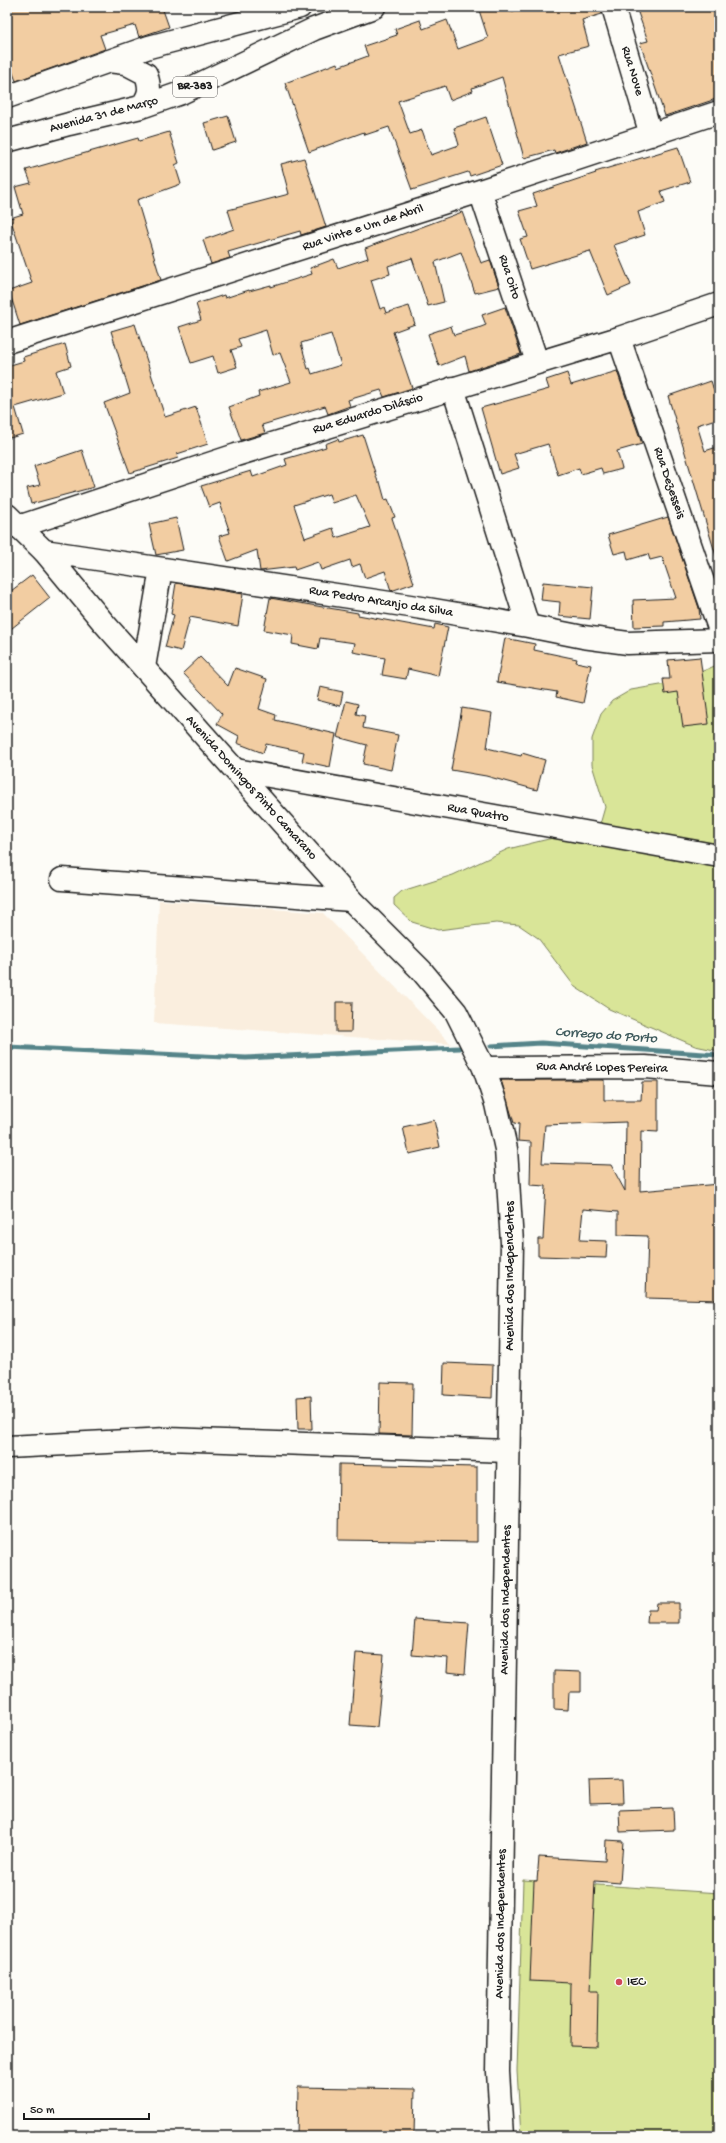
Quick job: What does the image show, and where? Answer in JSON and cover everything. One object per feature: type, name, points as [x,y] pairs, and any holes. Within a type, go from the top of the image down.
[{"type":"street","points":[[7,97],[107,61],[191,35],[300,7]]},
{"type":"street","name":"Avenida 31 de Março","points":[[7,141],[141,106],[181,93],[314,29],[374,7]]},
{"type":"street","name":"Rua Nove","points":[[613,7],[651,135]]},
{"type":"street","points":[[107,61],[124,63],[146,74],[151,90],[141,106]]},
{"type":"street","name":"Rua Vinte e Um de Abril","points":[[7,342],[480,191],[719,112]]},
{"type":"street","name":"Rua Oito","points":[[480,191],[537,362]]},
{"type":"street","name":"Rua Eduardo Diláscio","points":[[12,521],[244,453],[618,338],[719,304]]},
{"type":"street","name":"Rua Dezesseis","points":[[618,338],[719,628]]},
{"type":"street","points":[[453,388],[528,626]]},
{"type":"street","name":"Avenida Domingos Pinto Camarano","points":[[12,521],[44,551],[144,667],[351,900],[421,970],[456,1012],[484,1068]]},
{"type":"street","name":"Rua Pedro Arcanjo da Silva","points":[[44,551],[410,606],[583,637],[628,643],[719,640]]},
{"type":"street","points":[[144,667],[161,569]]},
{"type":"street","name":"Rua Quatro","points":[[236,770],[719,856]]},
{"type":"street","points":[[62,880],[351,900]]},
{"type":"street","name":"Rua André Lopes Pereira","points":[[484,1068],[645,1067],[719,1073]]},
{"type":"street","name":"Avenida dos Independentes","points":[[484,1068],[496,1104],[506,1149],[512,1243],[498,2072],[502,2136]]},
{"type":"street","points":[[7,1447],[167,1439],[508,1450]]},
{"type":"shaded area","points":[[159,900],[323,913],[451,1044],[154,1023]]},
{"type":"green space","points":[[719,664],[719,1051],[695,1046],[609,1009],[575,987],[538,938],[519,925],[496,923],[438,930],[412,922],[394,905],[394,898],[402,891],[453,875],[508,849],[593,828],[601,821],[605,807],[592,765],[592,739],[601,714],[612,701],[631,690],[678,682]]},
{"type":"green space","name":"IEC","points":[[523,1880],[719,1893],[719,2136],[521,2136],[517,2071]]},
{"type":"building","points":[[7,7],[162,7],[169,27],[139,37],[135,25],[100,35],[105,49],[16,81],[7,57]]},
{"type":"building","points":[[478,7],[508,7],[510,12],[527,7],[601,7],[602,14],[582,20],[589,46],[559,54],[587,142],[555,153],[554,150],[524,158],[502,77],[472,88],[473,91],[450,100],[445,86],[398,101],[410,134],[422,130],[431,155],[459,145],[454,128],[486,117],[502,165],[470,176],[468,172],[412,190],[389,127],[365,135],[364,132],[309,152],[285,83],[337,63],[338,67],[368,56],[364,46],[397,35],[395,29],[420,20],[423,29],[447,20],[458,49],[488,38]]},
{"type":"building","points":[[636,7],[719,7],[719,98],[665,116],[640,43],[648,41]]},
{"type":"building","points":[[228,116],[236,142],[212,150],[204,123]]},
{"type":"building","points":[[169,132],[179,163],[175,165],[181,184],[137,200],[161,280],[20,325],[9,291],[32,283],[10,218],[23,214],[15,187],[31,183],[26,170],[138,138],[139,141]]},
{"type":"building","points":[[678,147],[690,182],[661,191],[665,202],[638,212],[645,235],[614,245],[631,285],[608,295],[590,251],[530,269],[520,239],[528,237],[519,211],[537,206],[533,194],[596,173],[595,172]]},
{"type":"building","points":[[304,158],[326,227],[301,235],[300,231],[228,252],[230,258],[211,264],[203,240],[234,229],[228,210],[289,194],[281,164]]},
{"type":"building","points":[[462,212],[481,263],[490,260],[499,287],[475,293],[461,252],[435,262],[444,302],[428,306],[412,258],[388,266],[390,274],[371,280],[380,309],[384,307],[386,313],[409,306],[415,324],[393,332],[412,388],[384,397],[381,390],[348,400],[350,406],[328,414],[325,406],[262,425],[265,433],[241,440],[229,407],[259,396],[258,392],[291,382],[280,353],[273,355],[266,330],[238,339],[241,347],[231,350],[237,367],[218,373],[213,356],[191,363],[179,327],[201,320],[196,304],[224,295],[225,298],[249,290],[271,285],[271,287],[312,274],[310,268],[334,259],[338,268],[368,258],[365,248]],"holes":[[[331,334],[341,365],[312,374],[310,368],[308,369],[301,343]]]},
{"type":"building","points":[[505,307],[521,354],[469,371],[465,356],[439,366],[428,334],[451,326],[454,335],[481,327],[486,325],[482,315]]},
{"type":"building","points":[[135,324],[165,417],[196,407],[208,444],[177,454],[178,458],[130,473],[104,403],[130,393],[111,331]]},
{"type":"building","points":[[65,344],[71,366],[56,371],[63,393],[15,407],[23,434],[10,438],[7,428],[7,366],[24,361],[23,357]]},
{"type":"building","points":[[617,371],[642,444],[617,451],[622,469],[603,474],[601,468],[581,474],[579,468],[558,475],[548,444],[514,454],[519,468],[500,474],[481,408],[549,389],[546,380],[567,373],[571,385]]},
{"type":"building","points":[[711,381],[719,406],[719,418],[697,425],[705,451],[717,447],[719,454],[719,555],[716,556],[668,396]]},
{"type":"building","points":[[363,435],[385,500],[388,499],[395,517],[392,518],[414,583],[391,591],[385,571],[365,578],[360,564],[352,567],[350,560],[321,570],[318,562],[295,570],[294,567],[260,571],[257,550],[228,561],[219,536],[230,533],[220,503],[209,507],[201,486],[251,471],[253,477],[287,465],[285,459],[326,447],[325,444],[338,439],[339,442]],"holes":[[[329,494],[332,503],[356,495],[370,527],[336,538],[333,528],[305,538],[294,505]]]},
{"type":"building","points":[[82,450],[94,487],[31,504],[27,488],[40,485],[34,466]]},
{"type":"building","points":[[668,517],[699,608],[700,619],[664,622],[664,626],[634,627],[633,600],[676,598],[662,557],[650,560],[648,554],[628,560],[626,551],[614,554],[608,535]]},
{"type":"building","points":[[176,518],[183,550],[156,555],[149,524]]},
{"type":"building","points":[[32,575],[50,598],[7,632],[7,594]]},
{"type":"building","points":[[543,582],[593,587],[590,619],[559,616],[560,602],[541,600]]},
{"type":"building","points":[[176,583],[243,594],[238,626],[190,617],[181,651],[165,647],[174,615],[171,614]]},
{"type":"building","points":[[270,598],[358,613],[358,615],[434,629],[435,624],[448,627],[438,676],[408,669],[406,679],[382,675],[385,658],[353,652],[355,643],[320,638],[318,649],[292,644],[293,635],[264,630]]},
{"type":"building","points":[[505,638],[535,644],[534,650],[577,659],[576,662],[591,665],[583,703],[556,697],[557,692],[497,682]]},
{"type":"building","points":[[200,657],[228,686],[235,668],[267,679],[259,709],[276,715],[275,720],[336,734],[330,767],[302,761],[304,752],[266,744],[263,753],[237,743],[239,736],[217,724],[222,714],[183,673]]},
{"type":"building","points":[[700,657],[709,724],[683,727],[678,692],[665,694],[663,679],[670,679],[668,660]]},
{"type":"building","points":[[320,687],[343,692],[340,706],[317,700]]},
{"type":"building","points":[[346,701],[358,704],[356,714],[365,716],[363,728],[398,735],[391,770],[363,764],[367,745],[337,737]]},
{"type":"building","points":[[462,708],[492,713],[487,748],[521,756],[522,753],[545,760],[537,790],[486,776],[451,770]]},
{"type":"building","points":[[336,1002],[352,1002],[351,1032],[336,1032]]},
{"type":"building","points":[[501,1080],[604,1080],[604,1100],[641,1100],[642,1082],[658,1082],[658,1132],[641,1131],[640,1191],[719,1184],[719,1300],[646,1298],[648,1236],[618,1235],[618,1212],[583,1209],[580,1240],[607,1241],[606,1258],[538,1256],[538,1239],[543,1239],[546,1186],[530,1185],[531,1142],[518,1141],[519,1124],[514,1123]],"holes":[[[626,1122],[625,1191],[611,1165],[542,1163],[545,1125]]]},
{"type":"building","points":[[434,1120],[440,1147],[409,1154],[403,1127]]},
{"type":"building","points":[[444,1363],[493,1365],[492,1398],[443,1395]]},
{"type":"building","points":[[380,1382],[413,1383],[412,1435],[379,1434]]},
{"type":"building","points":[[311,1396],[312,1429],[298,1429],[297,1397]]},
{"type":"building","points":[[339,1464],[477,1467],[477,1542],[338,1540]]},
{"type":"building","points":[[657,1603],[679,1603],[679,1623],[647,1623],[648,1610],[656,1610]]},
{"type":"building","points":[[415,1619],[469,1623],[465,1674],[447,1672],[448,1658],[412,1655]]},
{"type":"building","points":[[356,1653],[384,1655],[377,1727],[350,1725]]},
{"type":"building","points":[[554,1671],[581,1672],[581,1692],[569,1692],[568,1710],[554,1709]]},
{"type":"building","points":[[622,1780],[623,1803],[590,1804],[589,1781]]},
{"type":"building","points":[[673,1808],[674,1830],[620,1832],[619,1810]]},
{"type":"building","points":[[606,1840],[623,1841],[620,1883],[595,1881],[590,1991],[598,1991],[597,2047],[570,2046],[571,1983],[530,1981],[534,1881],[537,1881],[539,1857],[605,1861]]},
{"type":"building","points":[[298,2087],[415,2089],[414,2136],[297,2136]]},
{"type":"waterway","name":"Corrego do Porto","points":[[491,1046],[541,1043],[719,1055]]},
{"type":"waterway","points":[[7,1047],[246,1058],[459,1048]]},
{"type":"place","name":"IEC","points":[[619,1982]]}]
